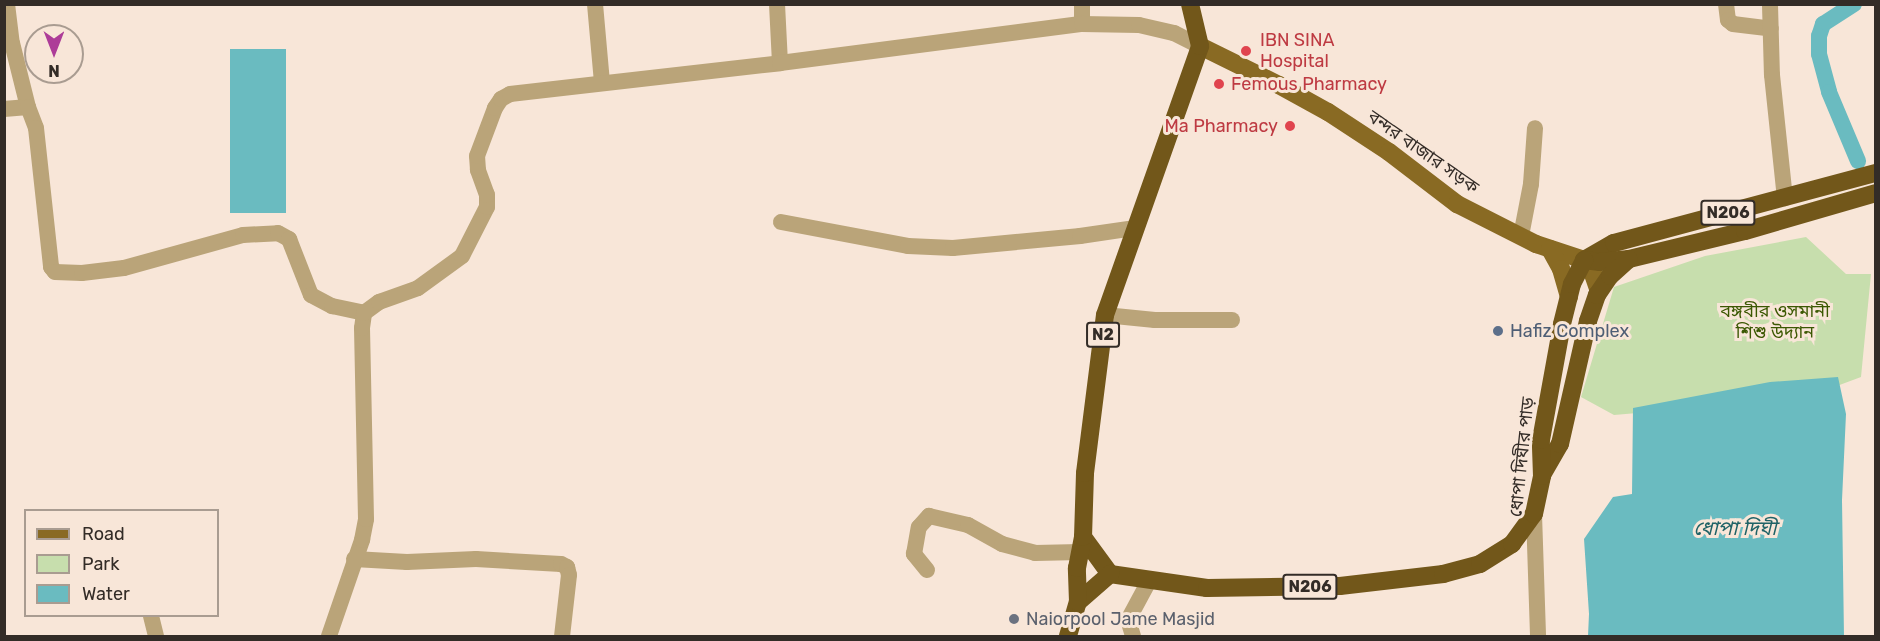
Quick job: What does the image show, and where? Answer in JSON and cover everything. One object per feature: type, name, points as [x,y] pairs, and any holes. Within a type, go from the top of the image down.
[{"type":"highway","points":[[1191,6],[1200,46]]},
{"type":"highway","name":"N2","points":[[1068,636],[1078,602],[1077,568],[1082,545],[1085,473],[1105,315],[1200,46]]},
{"type":"highway","name":"N206","points":[[1570,291],[1584,260],[1614,243],[1875,173]]},
{"type":"highway","name":"বন্দর বাজার সড়ক","points":[[1584,260],[1600,262],[1629,259],[1745,231],[1875,193]]},
{"type":"highway","name":"N206","points":[[1542,476],[1560,444],[1588,321],[1599,291],[1610,276],[1629,259]]},
{"type":"highway","name":"ধোপা দিঘীর পাড়","points":[[1534,514],[1542,476],[1541,440],[1570,291]]},
{"type":"highway","name":"N206","points":[[1110,574],[1207,588],[1340,586],[1443,574],[1480,564],[1512,544],[1534,514]]},
{"type":"highway","points":[[1078,602],[1110,574],[1082,545]]},
{"type":"main road","name":"বন্দর বাজার সড়ক","points":[[1200,46],[1328,112],[1389,152],[1457,204],[1550,249],[1584,260]]},
{"type":"main road","points":[[1550,249],[1562,269],[1570,291]]},
{"type":"main road","points":[[1584,260],[1593,274],[1599,291]]},
{"type":"street","points":[[7,4],[12,43],[28,107],[36,128],[51,267],[55,272],[82,273],[124,268],[243,235],[278,233],[289,239],[311,295],[332,306],[364,313]]},
{"type":"street","points":[[595,4],[602,83]]},
{"type":"street","points":[[777,4],[780,63]]},
{"type":"street","points":[[1082,4],[1082,24]]},
{"type":"street","points":[[1726,4],[1728,20],[1733,24],[1771,29]]},
{"type":"street","points":[[1770,6],[1772,75],[1785,198]]},
{"type":"street","points":[[329,636],[362,540],[366,519],[362,328],[364,313],[379,302],[418,288],[462,256],[487,207],[487,195],[478,170],[477,156],[495,108],[501,99],[510,93],[780,63],[1082,24],[1139,26],[1174,33],[1200,46]]},
{"type":"street","points":[[4,109],[28,107]]},
{"type":"street","points":[[1521,236],[1531,184],[1535,128]]},
{"type":"street","points":[[781,222],[908,246],[953,248],[1080,236],[1135,228]]},
{"type":"street","points":[[1105,315],[1155,320],[1232,320]]},
{"type":"street","name":"ধোপা দিঘীর পাড়","points":[[1534,514],[1538,636]]},
{"type":"street","points":[[927,570],[914,554],[919,527],[929,516],[968,525],[1002,544],[1035,553],[1082,545]]},
{"type":"street","points":[[354,559],[407,562],[476,560],[561,564],[567,567],[569,575],[562,636]]},
{"type":"street","points":[[1133,636],[1128,620],[1149,581]]},
{"type":"street","points":[[151,617],[156,636]]},
{"type":"green space","name":"বঙ্গবীর ওসমানী শিশু উদ্যান","points":[[1806,237],[1846,274],[1871,274],[1861,377],[1802,399],[1614,415],[1581,397],[1614,287],[1705,256]]},
{"type":"water","points":[[230,49],[286,49],[286,213],[230,213]]},
{"type":"water","name":"ধোপা দিঘী","points":[[1838,377],[1846,414],[1842,500],[1844,636],[1588,636],[1589,614],[1584,539],[1613,497],[1632,494],[1633,408],[1770,382]]},
{"type":"waterway","points":[[1854,4],[1823,24],[1819,36],[1819,54],[1829,92],[1858,161]]},
{"type":"place","name":"IBN SINA Hospital","points":[[1246,51]]},
{"type":"place","name":"Femous Pharmacy","points":[[1219,84]]},
{"type":"place","name":"Ma Pharmacy","points":[[1290,126]]},
{"type":"place","name":"Hafiz Complex","points":[[1498,331]]},
{"type":"place","name":"Naiorpool Jame Masjid","points":[[1014,619]]}]
